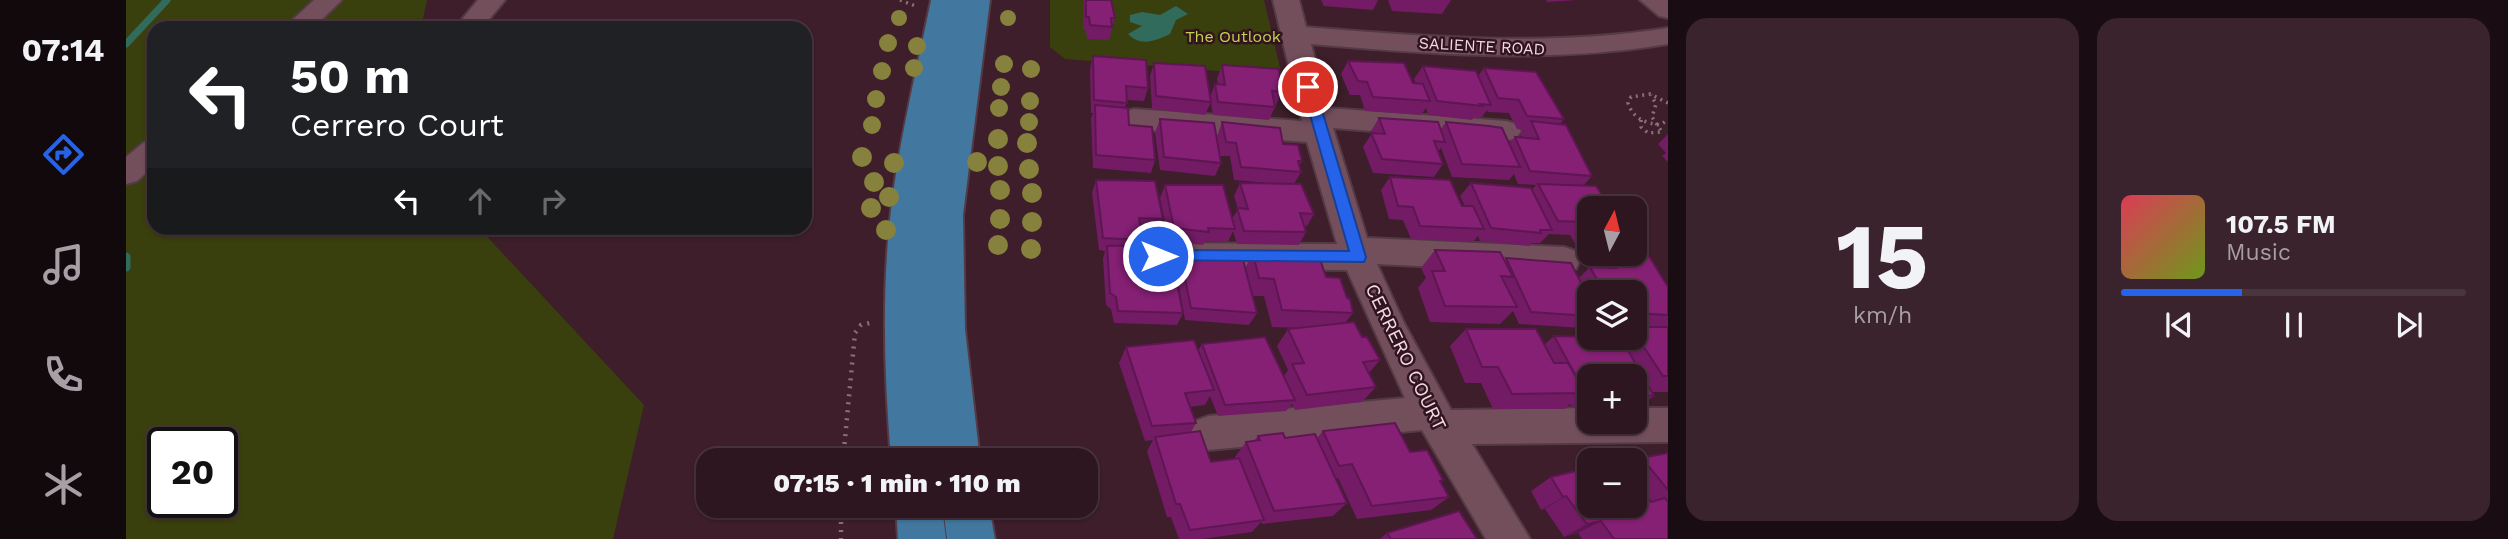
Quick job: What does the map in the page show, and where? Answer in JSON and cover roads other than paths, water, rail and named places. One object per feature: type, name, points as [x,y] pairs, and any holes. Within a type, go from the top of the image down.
[{"type":"main road","points":[[913,448],[906,350],[907,252],[912,194],[942,2]]},
{"type":"main road","points":[[942,2],[945,329],[957,448]]},
{"type":"main road","points":[[920,518],[922,539]]},
{"type":"main road","points":[[968,518],[971,539]]},
{"type":"street","points":[[305,21],[329,0]]},
{"type":"street","points":[[474,21],[492,0]]},
{"type":"street","name":"CERRERO COURT","points":[[1286,0],[1318,125],[1357,254],[1386,323],[1436,420],[1509,539]]},
{"type":"street","points":[[1653,0],[1668,10]]},
{"type":"street","name":"SALIENTE ROAD","points":[[1295,34],[1550,50],[1621,46],[1668,36]]},
{"type":"street","points":[[1318,125],[1506,131]]},
{"type":"street","points":[[126,173],[147,155]]},
{"type":"street","points":[[1158,256],[1357,254],[1564,260]]},
{"type":"street","points":[[1208,433],[1436,420],[1668,425]]},
{"type":"lane","points":[[1134,119],[1318,125]]},
{"type":"waterway","points":[[147,21],[167,0]]},
{"type":"waterway","points":[[126,44],[147,21]]},
{"type":"waterway","points":[[126,257],[126,267]]},
{"type":"park label","name":"The Outlook","points":[[1233,36]]}]
